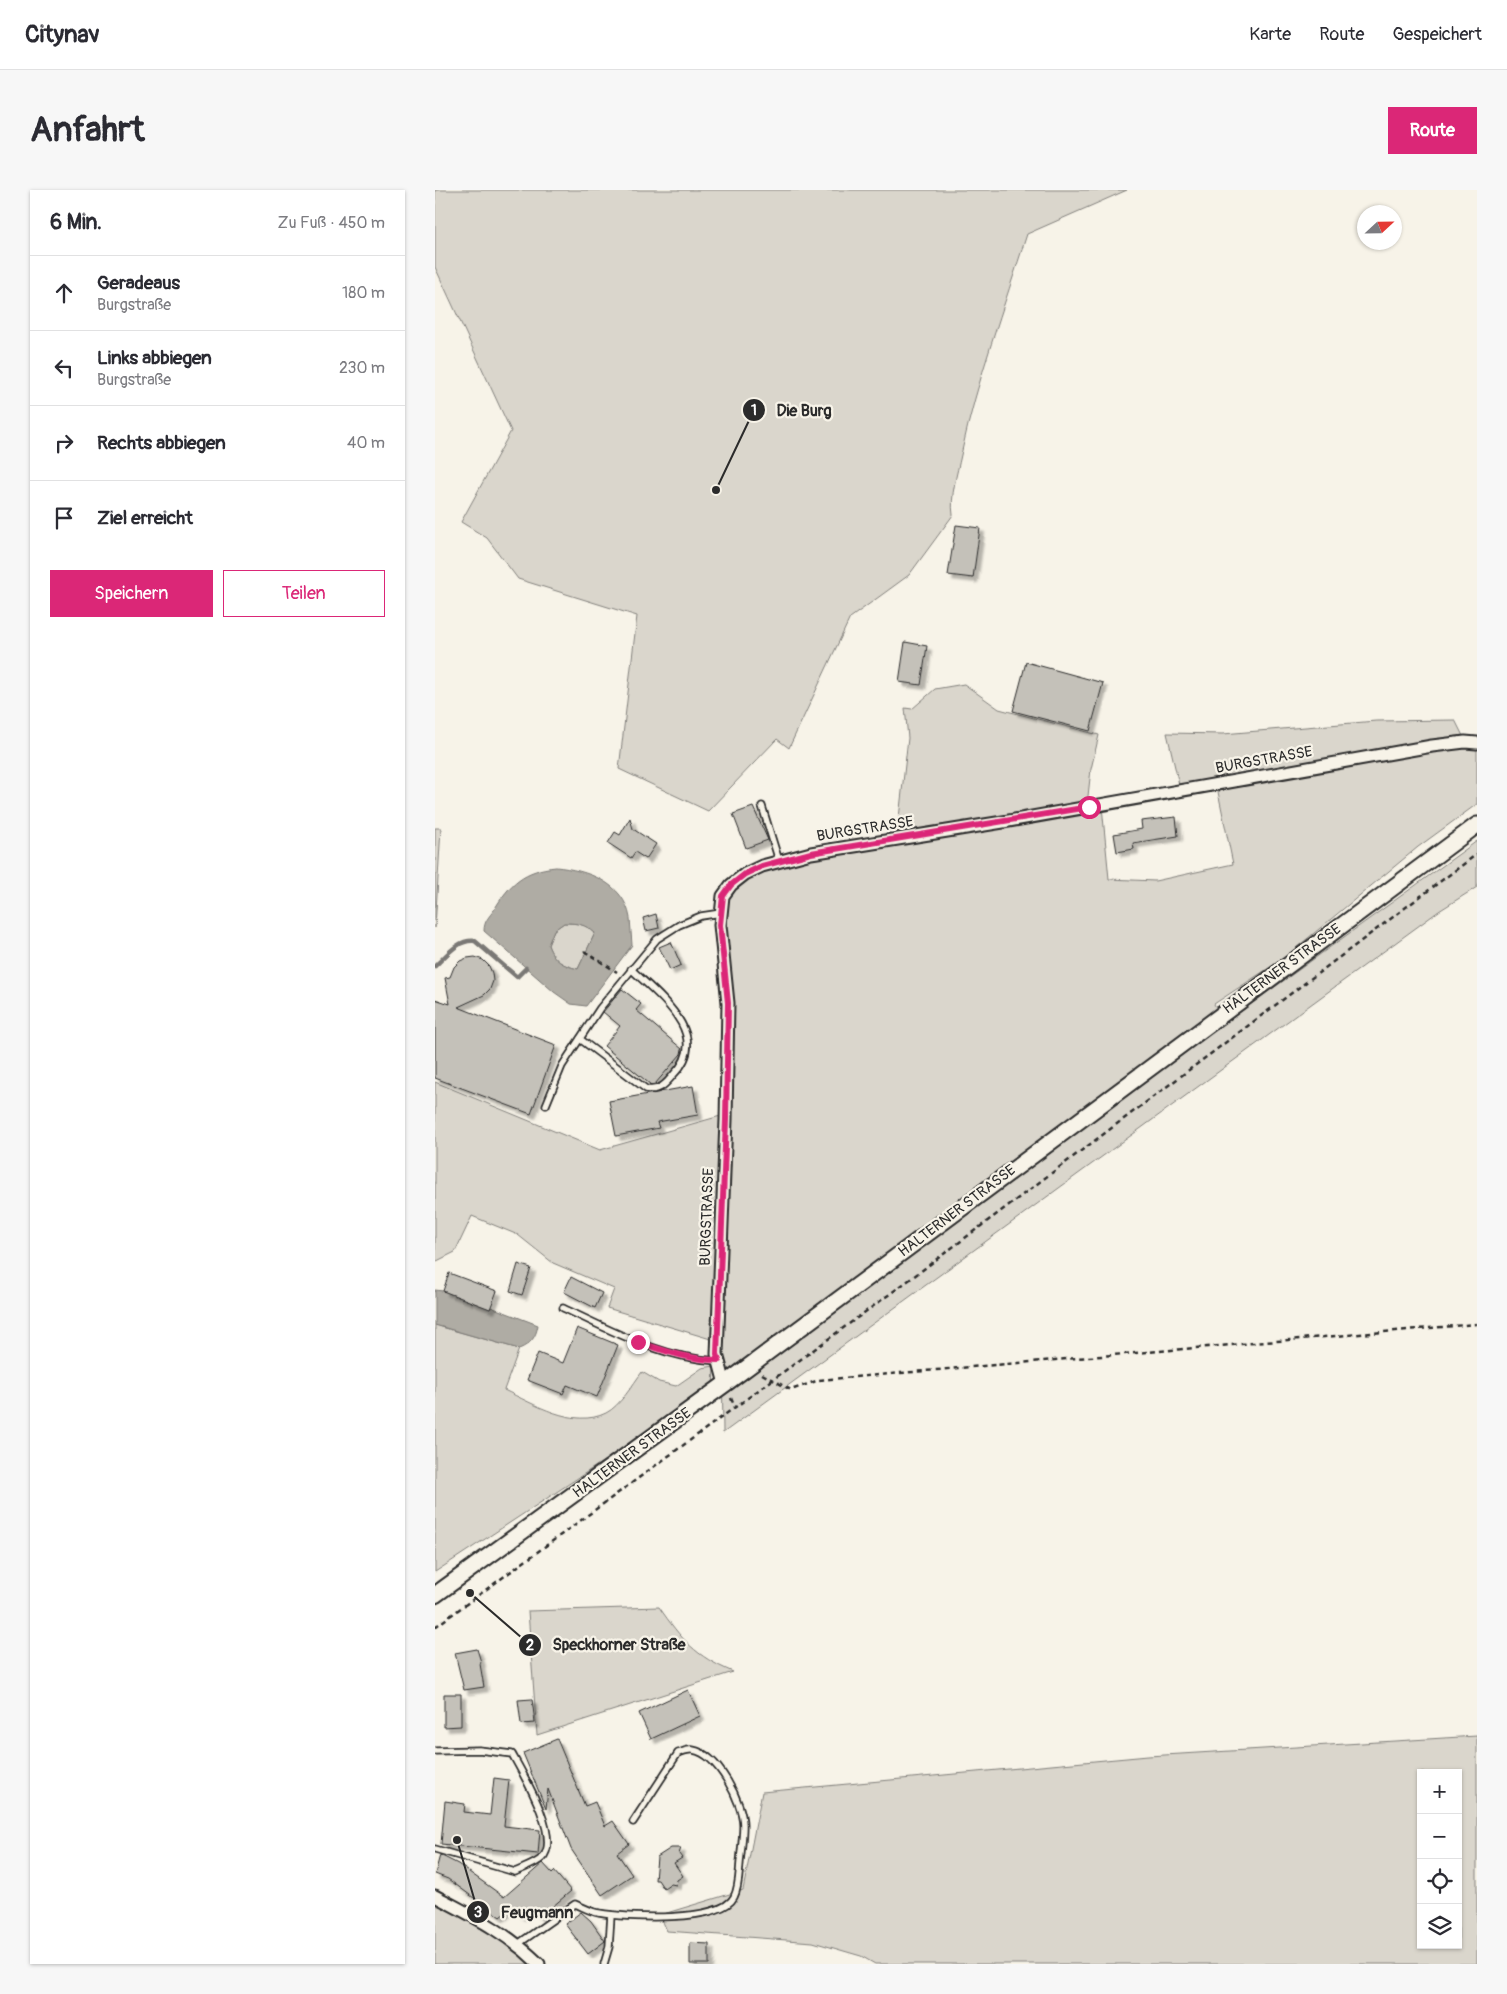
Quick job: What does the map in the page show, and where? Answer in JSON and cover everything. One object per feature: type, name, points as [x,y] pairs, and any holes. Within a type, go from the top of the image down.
[{"type":"main road","name":"HALTERNER STRASSE","points":[[435,1595],[725,1384],[1477,825]]},
{"type":"street","name":"BURGSTRASSE","points":[[725,1384],[717,1354],[726,1120],[728,1003],[720,925],[723,896],[731,885],[745,874],[762,866],[811,853],[1003,822],[1432,746],[1465,742],[1477,743]]},
{"type":"street","points":[[435,1896],[500,1931],[518,1944],[539,1964]]},
{"type":"lane","points":[[761,806],[779,861]]},
{"type":"lane","points":[[547,1105],[561,1066],[599,1008],[657,939],[679,925],[701,916],[721,912]]},
{"type":"lane","points":[[580,1039],[646,1089],[658,1089],[677,1071],[687,1056],[685,1029],[677,1014],[631,969]]},
{"type":"lane","points":[[563,1308],[638,1342],[683,1357],[699,1360],[719,1360]]},
{"type":"lane","points":[[435,1751],[479,1750],[512,1754],[546,1825],[549,1845],[543,1857],[515,1872],[435,1849]]},
{"type":"lane","points":[[518,1944],[575,1904],[597,1913],[626,1917],[703,1914],[723,1908],[734,1898],[738,1882],[743,1824],[737,1800],[722,1771],[707,1757],[693,1750],[678,1753],[633,1822]]},
{"type":"lane","points":[[604,1964],[609,1947],[611,1915]]},
{"type":"path","points":[[435,1627],[773,1380],[1477,854]]},
{"type":"path","points":[[584,951],[624,978]]},
{"type":"path","points":[[749,1366],[791,1390],[819,1380],[1477,1324]]},
{"type":"shaded area","points":[[435,190],[1127,190],[1027,234],[967,427],[954,485],[953,515],[909,575],[850,618],[789,748],[777,739],[708,811],[619,769],[637,616],[518,579],[487,538],[461,522],[511,431],[435,267]]},
{"type":"shaded area","points":[[964,684],[999,709],[1099,735],[1091,769],[1087,805],[897,836],[908,738],[905,708],[912,709],[935,689]]},
{"type":"shaded area","points":[[1455,720],[1465,740],[1180,789],[1167,733],[1223,734],[1376,721]]},
{"type":"shaded area","points":[[1477,745],[1477,804],[1418,847],[1284,958],[1214,1004],[1225,1023],[1477,841],[1477,887],[1439,911],[723,1433],[722,1346],[730,1118],[722,925],[725,896],[747,876],[785,861],[1102,806],[1109,879],[1155,881],[1233,864],[1217,787],[1431,747]]},
{"type":"shaded area","points":[[435,828],[441,828],[435,928]]},
{"type":"shaded area","points":[[556,867],[579,871],[602,880],[620,895],[630,918],[632,945],[586,1006],[571,1004],[554,992],[484,931],[487,919],[512,885],[535,871]],"holes":[[[564,923],[584,926],[595,933],[578,969],[567,966],[556,959],[548,945],[554,930]]]},
{"type":"shaded area","points":[[564,923],[581,925],[595,933],[578,969],[567,966],[556,959],[548,945],[554,930]]},
{"type":"shaded area","points":[[435,1082],[600,1150],[724,1115],[714,1340],[607,1308],[614,1289],[553,1263],[518,1235],[472,1216],[455,1252],[435,1262]]},
{"type":"shaded area","points":[[435,1290],[443,1291],[490,1309],[491,1307],[538,1325],[536,1333],[527,1345],[519,1349],[435,1325]]},
{"type":"shaded area","points":[[435,1325],[519,1349],[504,1390],[554,1413],[581,1418],[594,1417],[606,1413],[621,1400],[642,1372],[659,1382],[676,1386],[702,1368],[714,1366],[713,1389],[435,1572]]},
{"type":"shaded area","points":[[659,1607],[690,1646],[709,1660],[733,1672],[537,1735],[528,1611]]},
{"type":"shaded area","points":[[1477,1736],[1477,1964],[875,1964],[861,1956],[813,1942],[667,1931],[660,1915],[743,1890],[762,1792],[1148,1756]]},
{"type":"shaded area","points":[[435,1903],[505,1940],[530,1964],[435,1964]]},
{"type":"building","points":[[956,525],[980,528],[973,578],[948,575]]},
{"type":"building","points":[[905,642],[927,646],[921,685],[899,682]]},
{"type":"building","points":[[1026,662],[1103,683],[1090,731],[1013,711]]},
{"type":"building","points":[[753,807],[768,840],[746,848],[733,814]]},
{"type":"building","points":[[1176,817],[1178,836],[1133,843],[1134,849],[1117,852],[1114,834],[1142,829],[1141,821]]},
{"type":"building","points":[[630,818],[633,829],[656,844],[646,859],[635,852],[631,858],[608,843],[615,832],[620,835]]},
{"type":"building","points":[[656,914],[659,928],[646,931],[643,918]]},
{"type":"building","points":[[671,942],[681,965],[670,970],[659,947]]},
{"type":"building","points":[[475,957],[483,960],[489,966],[493,981],[490,989],[484,995],[458,1007],[556,1045],[531,1114],[435,1078],[435,999],[450,1004],[445,978],[450,977],[454,967],[460,961]]},
{"type":"building","points":[[622,989],[641,1004],[636,1010],[682,1049],[681,1054],[655,1084],[651,1085],[604,1046],[620,1026],[603,1012]]},
{"type":"building","points":[[693,1086],[698,1115],[657,1122],[659,1128],[616,1136],[609,1101]]},
{"type":"building","points":[[518,1264],[531,1268],[522,1295],[510,1291]]},
{"type":"building","points":[[449,1273],[497,1291],[490,1309],[443,1291]]},
{"type":"building","points":[[571,1277],[602,1293],[595,1308],[564,1292]]},
{"type":"building","points":[[577,1328],[618,1345],[597,1397],[567,1385],[563,1394],[527,1380],[538,1353],[563,1363]]},
{"type":"building","points":[[477,1649],[481,1662],[484,1687],[464,1690],[455,1653]]},
{"type":"building","points":[[688,1690],[700,1716],[651,1739],[639,1713]]},
{"type":"building","points":[[444,1694],[461,1694],[461,1726],[444,1727]]},
{"type":"building","points":[[532,1699],[535,1723],[521,1724],[518,1700]]},
{"type":"building","points":[[557,1739],[585,1806],[595,1802],[605,1826],[613,1821],[629,1844],[617,1853],[632,1875],[602,1895],[571,1849],[548,1789],[546,1809],[523,1753]]},
{"type":"building","points":[[494,1778],[509,1780],[504,1826],[540,1830],[538,1854],[441,1844],[445,1801],[465,1804],[464,1812],[490,1815]]},
{"type":"building","points":[[671,1848],[681,1848],[679,1854],[682,1858],[674,1863],[683,1876],[677,1880],[676,1885],[671,1884],[664,1889],[658,1880],[655,1880],[657,1857]]},
{"type":"building","points":[[440,1855],[458,1864],[504,1897],[543,1863],[552,1873],[554,1871],[571,1891],[539,1918],[530,1907],[520,1916],[512,1907],[500,1917],[448,1879],[435,1874]]},
{"type":"building","points":[[581,1912],[591,1921],[605,1941],[588,1954],[565,1924]]},
{"type":"building","points":[[690,1943],[709,1944],[709,1964],[690,1964]]},
{"type":"waterway","points":[[435,966],[458,945],[475,941],[517,977],[526,968]]},
{"type":"place","name":"Die Burg","points":[[716,490]]},
{"type":"place","name":"Speckhorner Straße","points":[[470,1593]]},
{"type":"place","name":"Feugmann","points":[[457,1840]]},
{"type":"route","points":[[638,1342],[683,1357],[699,1360],[719,1360],[717,1354],[726,1120],[728,1003],[720,925],[723,896],[731,885],[745,874],[762,866],[811,853],[1089,807]]}]
